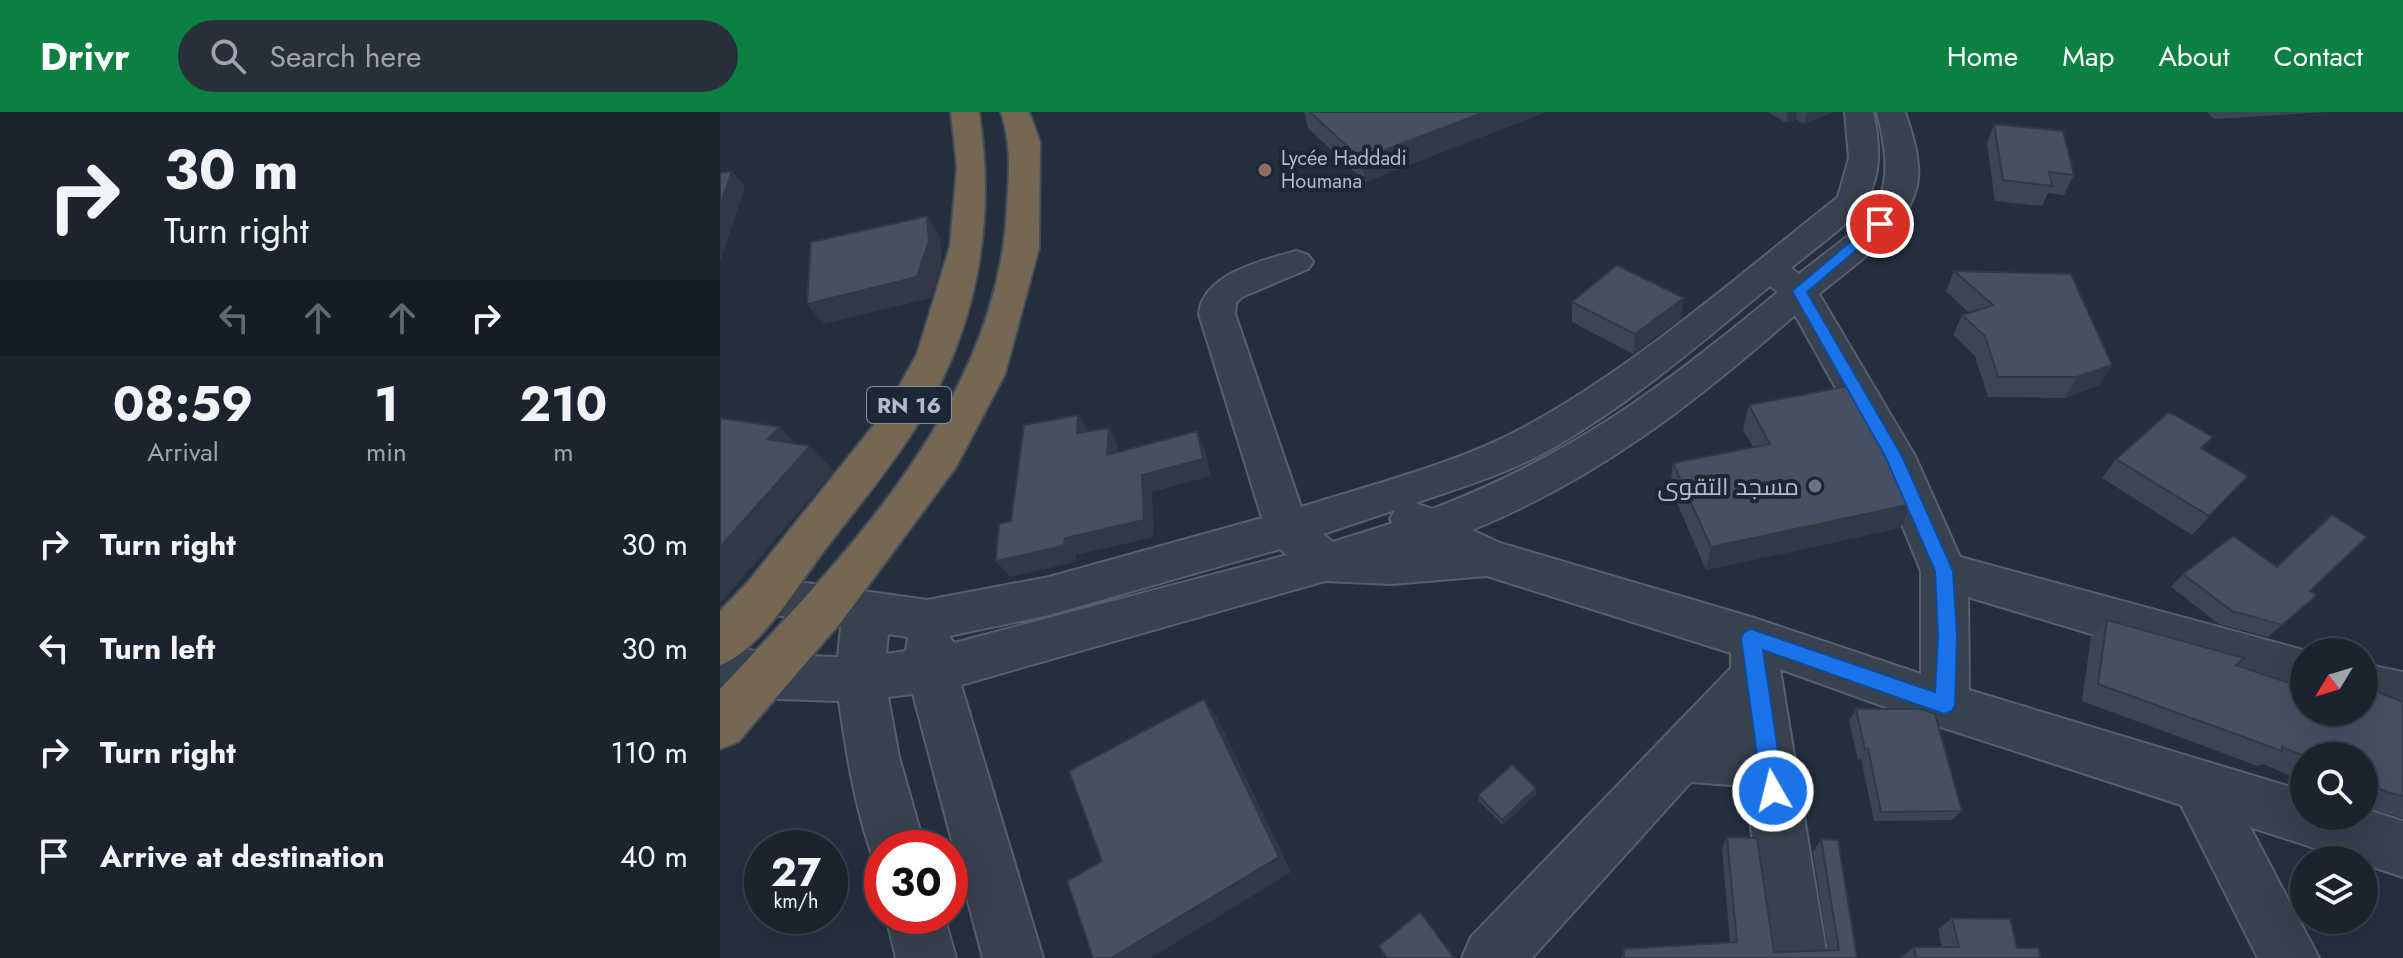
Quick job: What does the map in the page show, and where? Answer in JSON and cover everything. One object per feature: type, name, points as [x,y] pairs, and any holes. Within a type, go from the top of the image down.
[{"type":"highway","name":"RN 16","points":[[720,644],[764,596],[901,419],[936,354],[967,246],[972,167],[965,112]]},
{"type":"highway","name":"RN 16","points":[[720,725],[742,673],[846,609],[941,456],[986,374],[1022,248],[1025,142],[1015,112]]},
{"type":"street","points":[[742,673],[811,680],[932,671],[1326,563],[1507,498],[1579,461],[1651,413],[1784,279],[1852,202],[1864,175],[1867,148],[1859,112]]},
{"type":"street","points":[[764,596],[927,620],[1049,596],[1287,529],[1456,473],[1542,436],[1784,279],[1867,237],[1892,211],[1903,183],[1903,156],[1891,112]]},
{"type":"street","points":[[1296,262],[1230,289],[1218,299],[1217,314],[1287,529],[1326,563],[1392,566],[1487,558]]},
{"type":"street","points":[[1784,279],[1894,456],[1944,571],[1947,635],[1944,705]]},
{"type":"street","points":[[1378,497],[1426,528],[1487,558],[1754,657],[1944,705],[2403,849]]},
{"type":"street","points":[[1944,571],[2181,640],[2290,667]]},
{"type":"street","points":[[846,609],[873,757],[892,830]]},
{"type":"street","points":[[927,620],[932,671],[1013,958]]},
{"type":"street","points":[[1492,958],[1680,757],[1754,657]]},
{"type":"street","points":[[1754,657],[1797,958]]},
{"type":"street","points":[[2378,689],[2403,695]]},
{"type":"street","points":[[1680,757],[1769,763]]},
{"type":"street","points":[[2198,783],[2289,958]]},
{"type":"street","points":[[920,934],[926,958]]},
{"type":"building","points":[[1310,112],[1485,112],[1361,159]]},
{"type":"building","points":[[1994,124],[2063,131],[2074,175],[2049,172],[2052,186],[2003,180]]},
{"type":"building","points":[[732,171],[720,206],[720,173]]},
{"type":"building","points":[[927,216],[929,241],[917,277],[807,304],[811,242]]},
{"type":"building","points":[[1617,265],[1684,298],[1635,334],[1572,302]]},
{"type":"building","points":[[1954,271],[2071,274],[2112,365],[2077,377],[1998,377],[1985,336],[1962,315],[1993,305]]},
{"type":"building","points":[[1853,385],[1881,433],[1912,504],[1711,547],[1673,463],[1770,444],[1749,405]]},
{"type":"building","points":[[2169,412],[2213,437],[2201,448],[2248,476],[2209,516],[2116,459]]},
{"type":"building","points":[[1078,415],[1077,433],[1109,428],[1107,455],[1197,431],[1203,459],[1142,475],[1144,520],[1065,538],[1064,546],[996,561],[999,524],[1011,521],[1024,425]]},
{"type":"building","points":[[720,418],[780,427],[768,439],[810,446],[720,547]]},
{"type":"building","points":[[2332,515],[2367,537],[2310,591],[2317,595],[2282,625],[2232,611],[2183,574],[2233,536],[2277,567]]},
{"type":"building","points":[[2107,620],[2244,658],[2236,665],[2290,683],[2290,726],[2378,726],[2378,692],[2403,702],[2403,796],[2378,788],[2378,742],[2290,742],[2290,750],[2282,747],[2282,751],[2098,684]]},
{"type":"building","points":[[1204,699],[1279,857],[1111,958],[1093,958],[1067,881],[1102,861],[1069,771]]},
{"type":"building","points":[[1856,709],[1922,709],[1935,714],[1962,811],[1881,812]]},
{"type":"building","points":[[1512,765],[1536,788],[1502,820],[1478,795]]},
{"type":"building","points":[[1727,837],[1757,838],[1774,952],[1839,950],[1821,839],[1838,840],[1857,958],[1624,958],[1624,949],[1737,942]]},
{"type":"building","points":[[1420,912],[1454,958],[1387,958],[1379,946]]},
{"type":"building","points":[[1952,918],[2010,919],[2017,948],[2038,948],[2041,958],[1916,958],[1914,947],[1959,947]]},
{"type":"place","name":"Lycée Haddadi Houmana","points":[[1265,170]]},
{"type":"place","name":"مسجد التقوى","points":[[1815,486]]},
{"type":"route","points":[[1773,791],[1751,638],[1944,705],[1947,635],[1944,571],[1894,456],[1799,291],[1880,224]]}]
